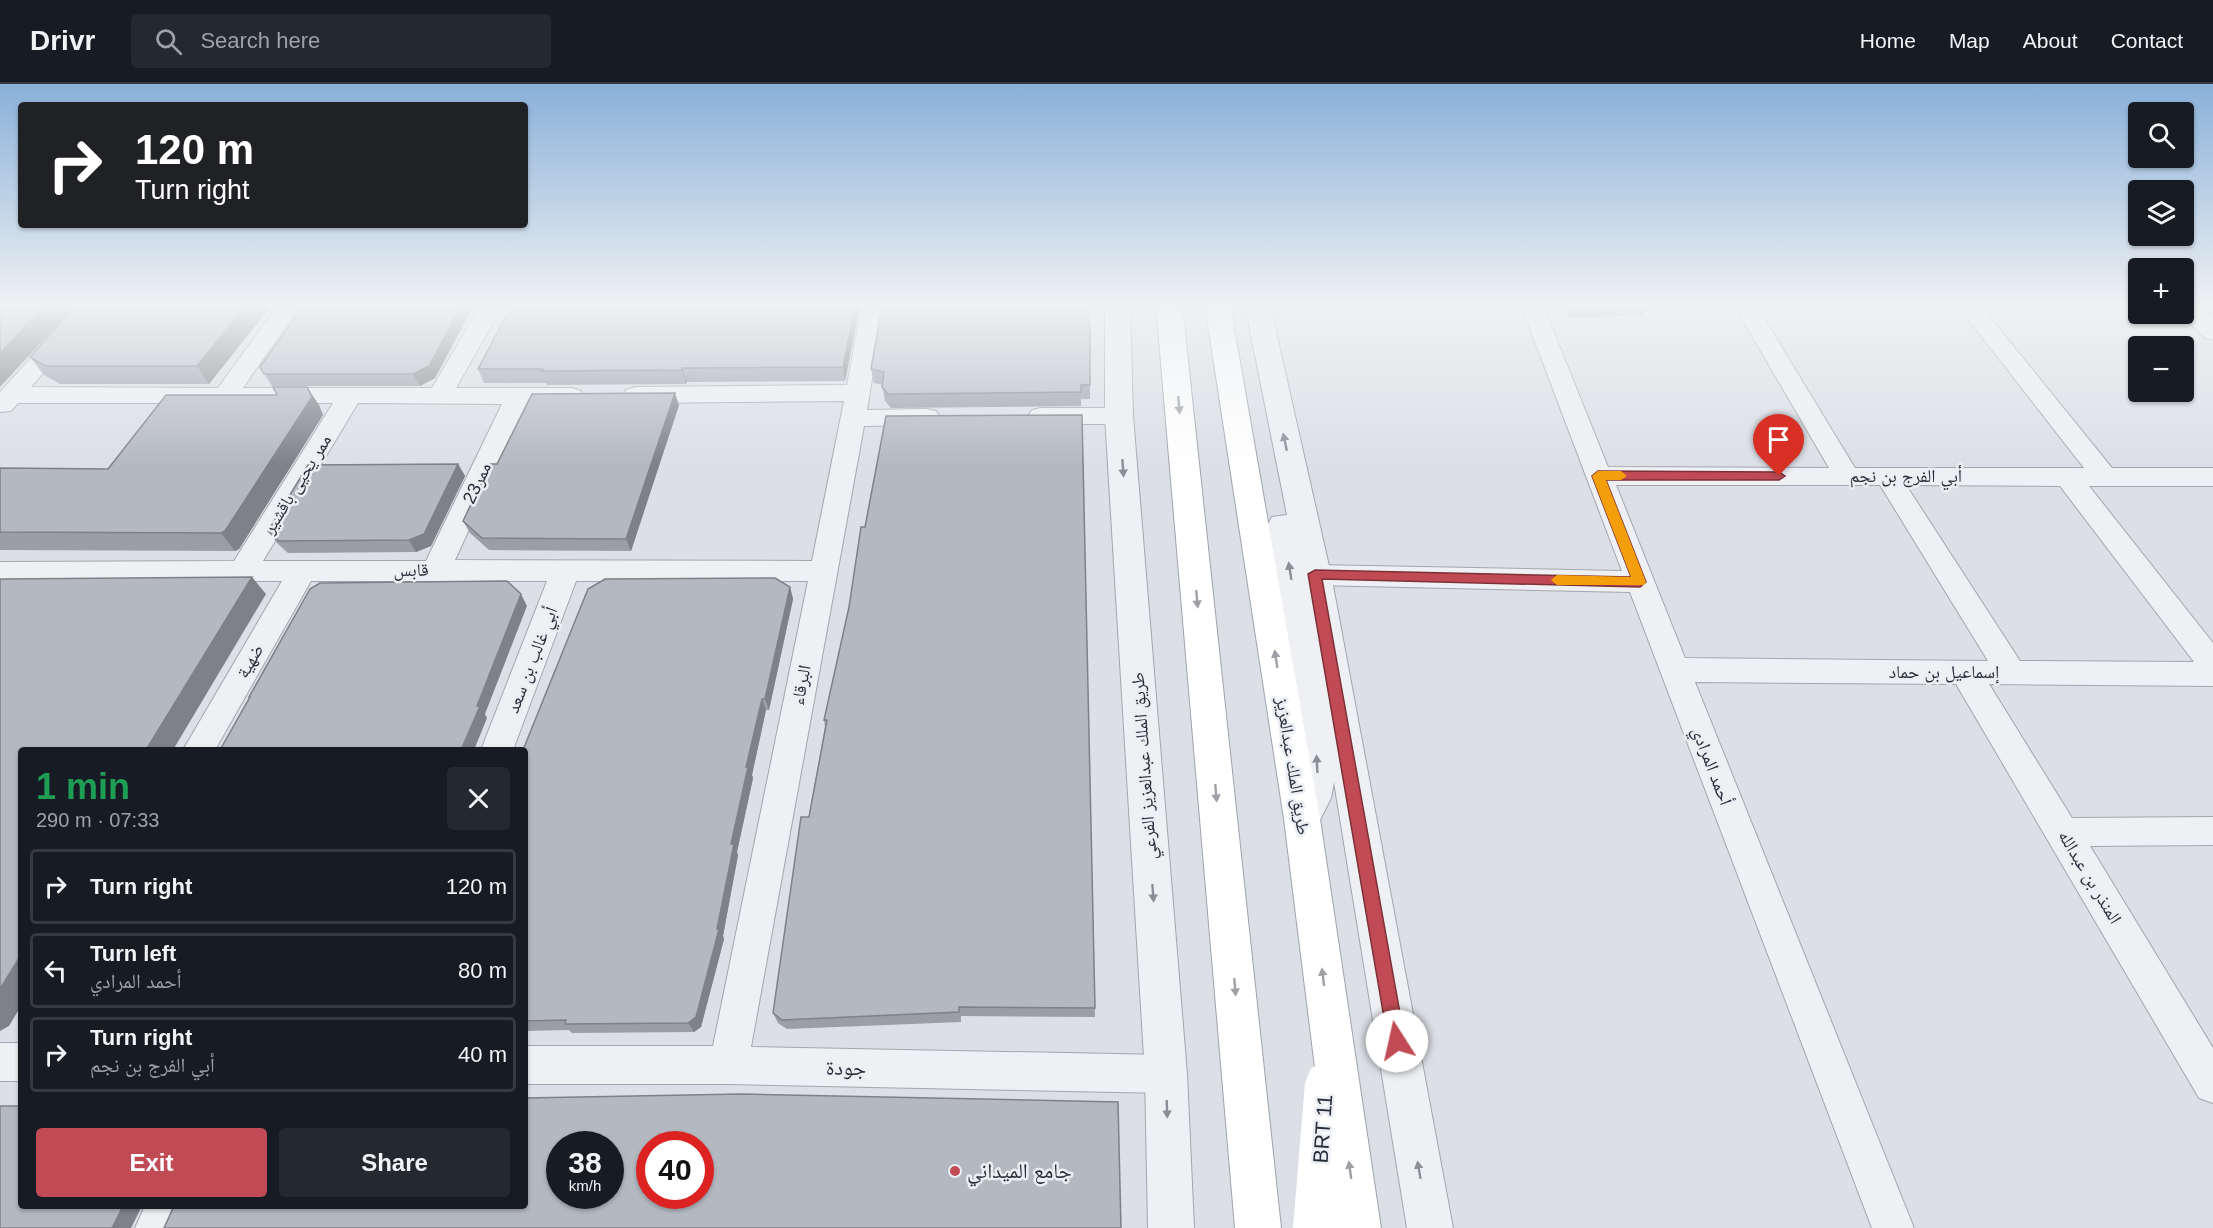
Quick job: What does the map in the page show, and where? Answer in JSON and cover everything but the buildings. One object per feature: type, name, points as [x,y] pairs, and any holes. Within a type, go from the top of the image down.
[{"type":"main road","points":[[1174,358],[1258,1228]]},
{"type":"main road","name":"طريق الملك عبدالعزيز","points":[[1226,358],[1302,819],[1358,1228]]},
{"type":"main road","name":"BRT 11","points":[[1316,1228],[1330,1030]]},
{"type":"street","points":[[5,401],[43,358]]},
{"type":"street","points":[[226,394],[251,358]]},
{"type":"street","points":[[440,395],[461,358]]},
{"type":"street","name":"البرقاء","points":[[728,1065],[864,358]]},
{"type":"street","name":"طريق الملك عبدالعزيز الفرعي","points":[[1118,358],[1119,416],[1166,1074],[1171,1228]]},
{"type":"street","points":[[1268,358],[1315,574],[1430,1228]]},
{"type":"street","name":"أحمد المرادي","points":[[1553,358],[1893,1228]]},
{"type":"street","points":[[1777,358],[1847,476]]},
{"type":"street","points":[[2010,358],[2104,476]]},
{"type":"street","points":[[5,401],[226,394],[606,395],[856,405],[946,417]]},
{"type":"street","name":"ممر يحيى باقشير","points":[[242,572],[351,395]]},
{"type":"street","name":"ممر23","points":[[436,570],[518,396]]},
{"type":"street","points":[[1016,416],[1119,416]]},
{"type":"street","name":"أبي الفرج بن نجم","points":[[1598,476],[2213,477]]},
{"type":"street","points":[[1887,476],[2012,673]]},
{"type":"street","points":[[1292,477],[1283,521],[1302,638],[1318,769],[1314,798],[1302,819]]},
{"type":"street","points":[[2067,477],[2213,666]]},
{"type":"street","name":"قابس","points":[[0,572],[566,569],[823,571]]},
{"type":"street","name":"أبي غالب بن سعد","points":[[498,747],[566,569]]},
{"type":"street","name":"ضهية","points":[[201,747],[302,572]]},
{"type":"street","points":[[1315,574],[1640,582]]},
{"type":"street","name":"إسماعيل بن حماد","points":[[1675,670],[2213,674]]},
{"type":"street","name":"المنذر بن عبدالله","points":[[1965,672],[2213,1084]]},
{"type":"street","points":[[2063,832],[2213,831]]},
{"type":"street","name":"جودة","points":[[528,1065],[728,1065],[1166,1074]]},
{"type":"street","points":[[156,1228],[165,1209]]},
{"type":"slow traffic","points":[[1557,580],[1640,582],[1598,476],[1621,476]]},
{"type":"place","name":"جامع الميداني","points":[[955,1171]]},
{"type":"route","points":[[1397,1041],[1315,574],[1640,582],[1598,476],[1779,476]]}]
